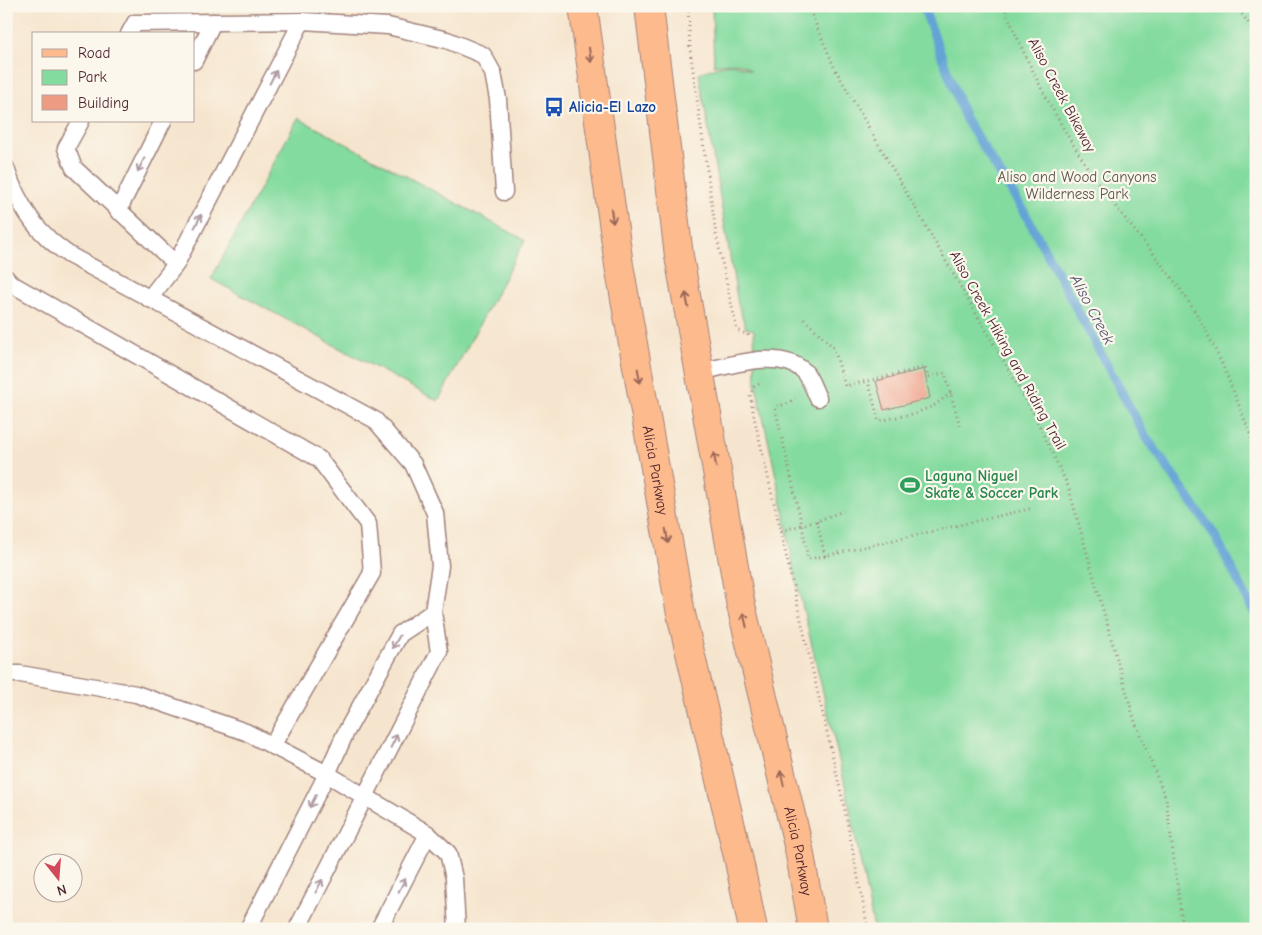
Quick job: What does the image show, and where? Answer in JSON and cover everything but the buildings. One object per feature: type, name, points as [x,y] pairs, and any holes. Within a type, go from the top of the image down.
[{"type":"main road","name":"Alicia Parkway","points":[[583,6],[619,265],[681,614],[740,861],[753,929]]},
{"type":"main road","name":"Alicia Parkway","points":[[649,6],[679,256],[740,601],[799,849],[813,929]]},
{"type":"lane","points":[[150,299],[176,264],[302,21]]},
{"type":"lane","points":[[132,29],[213,22],[302,21],[388,26],[447,40],[483,55],[492,73],[498,99],[504,192]]},
{"type":"lane","points":[[195,58],[213,22]]},
{"type":"lane","points":[[80,122],[66,148],[74,168],[176,264]]},
{"type":"lane","points":[[118,211],[162,122]]},
{"type":"lane","points":[[6,168],[25,209],[43,234],[69,255],[376,420],[413,464],[435,513],[440,566],[433,612],[439,652],[296,929]]},
{"type":"lane","points":[[6,278],[10,283],[319,459],[368,524],[372,573],[272,746]]},
{"type":"lane","points":[[700,372],[769,358],[789,362],[805,371],[818,398]]},
{"type":"lane","points":[[248,929],[328,774],[345,734],[400,634],[433,612]]},
{"type":"lane","points":[[6,674],[20,674],[136,694],[246,732],[328,774],[428,834],[448,853],[454,878],[457,929]]},
{"type":"lane","points":[[379,929],[428,834]]},
{"type":"path","points":[[688,6],[690,49],[716,234],[737,330],[748,335],[753,361]]},
{"type":"path","name":"Aliso Creek Hiking and Riding Trail","points":[[808,6],[835,69],[1033,412],[1068,486],[1134,719],[1166,799],[1183,929]]},
{"type":"path","name":"Aliso Creek Bikeway","points":[[1004,6],[1038,80],[1088,167],[1174,280],[1194,310],[1218,356],[1256,449]]},
{"type":"path","points":[[1236,6],[1256,33]]},
{"type":"path","points":[[804,319],[834,348],[845,386],[925,367],[928,377],[945,373],[960,426]]},
{"type":"path","points":[[868,381],[879,421],[916,413],[935,405],[951,393]]},
{"type":"path","points":[[761,383],[754,386],[750,395],[844,806],[868,929]]},
{"type":"path","points":[[794,392],[796,397],[789,403],[775,407],[808,559],[1033,508]]},
{"type":"path","points":[[781,532],[843,511]]},
{"type":"path","points":[[817,521],[825,556]]},
{"type":"green space","name":"Aliso and Wood Canyons Wilderness Park","points":[[712,6],[1256,6],[1256,929],[874,929],[845,785],[794,570],[783,508],[756,385],[754,330],[746,328],[738,304],[699,73],[725,65],[737,65],[751,71],[738,64],[714,65]]},
{"type":"green space","points":[[298,118],[525,240],[438,401],[211,279]]},
{"type":"waterway","name":"Aliso Creek","points":[[923,6],[965,118],[1025,213],[1144,434],[1214,534],[1256,616]]},
{"type":"place","name":"Alicia-El Lazo","points":[[554,107]]},
{"type":"place","name":"Laguna Niguel Skate & Soccer Park","points":[[910,485]]}]
